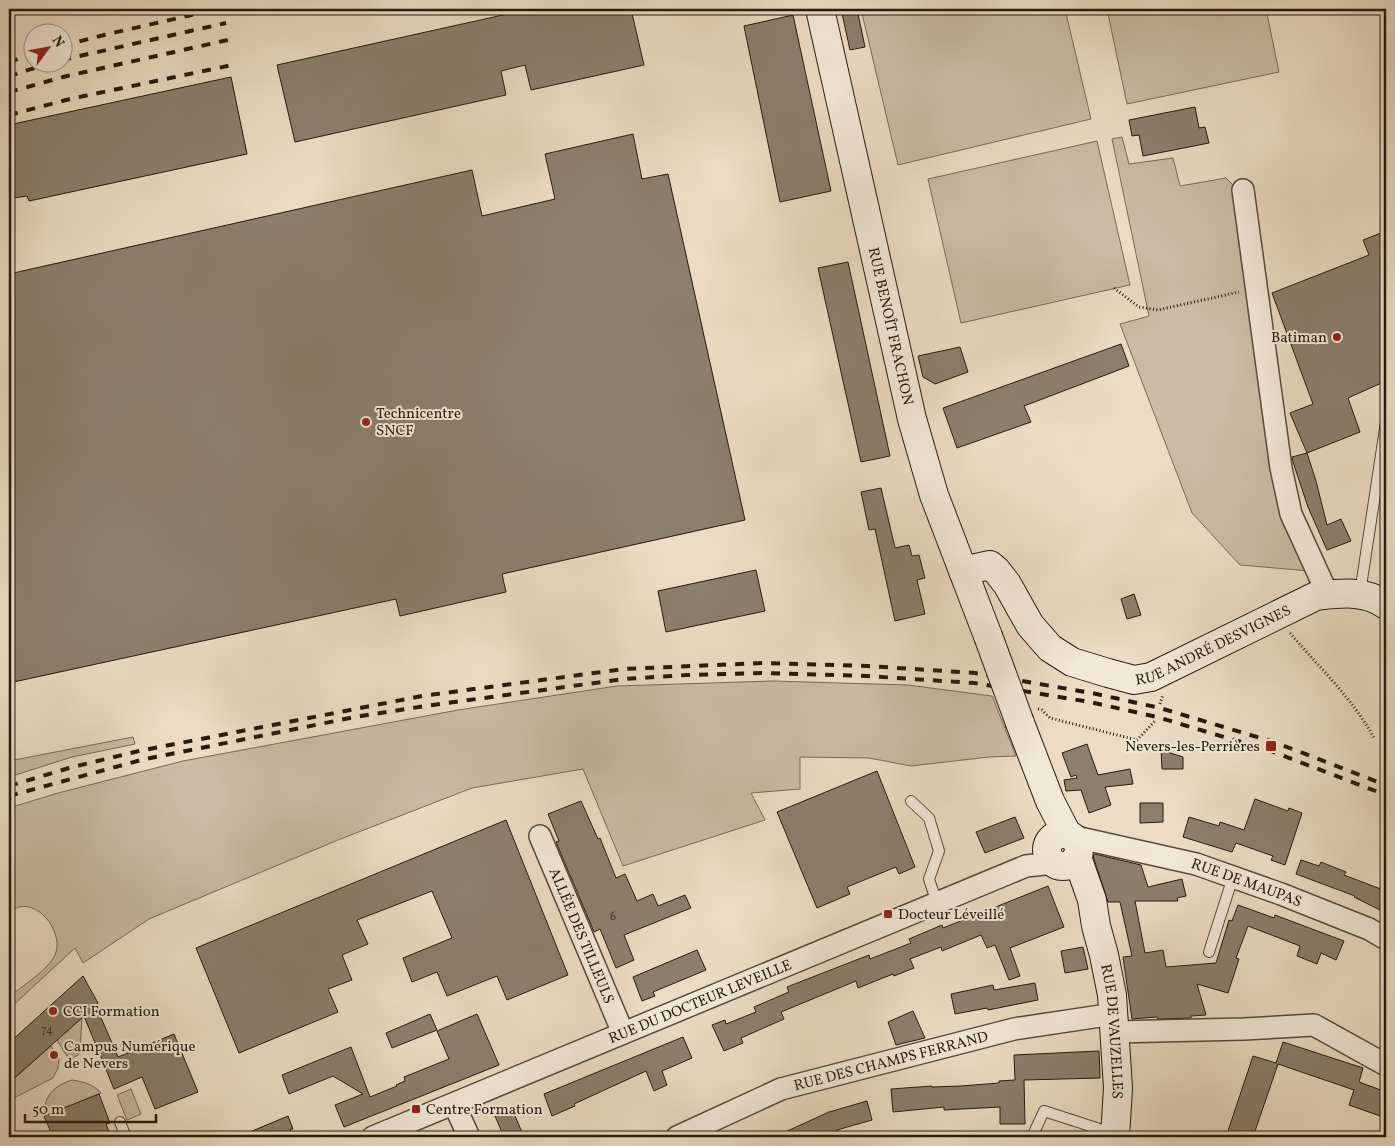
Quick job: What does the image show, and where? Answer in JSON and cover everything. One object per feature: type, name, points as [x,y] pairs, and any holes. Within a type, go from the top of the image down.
[{"type":"main road","name":"RUE BENOÎT FRACHON","points":[[820,9],[912,419],[934,495],[1068,848]]},
{"type":"main road","name":"RUE ANDRÉ DESVIGNES","points":[[964,571],[990,566],[996,570],[1007,584],[1018,607],[1030,625],[1050,648],[1072,662],[1134,680],[1150,677],[1316,596],[1360,593],[1379,599],[1386,605]]},
{"type":"main road","name":"RUE DE VAUZELLES","points":[[1068,848],[1096,926],[1104,955],[1114,1023],[1118,1088],[1116,1136]]},
{"type":"street","points":[[1243,190],[1280,468],[1291,514],[1328,595]]},
{"type":"street","name":"ALLÉE DES TILLEULS","points":[[540,836],[623,1033]]},
{"type":"street","name":"RUE DU DOCTEUR LEVEILLE","points":[[373,1137],[1068,848]]},
{"type":"street","name":"RUE DE MAUPAS","points":[[1068,848],[1196,864],[1369,929],[1386,939]]},
{"type":"street","name":"RUE DES CHAMPS FERRAND","points":[[677,1137],[780,1089],[1014,1030],[1114,1023],[1234,1029],[1314,1025],[1386,1065]]},
{"type":"street","points":[[454,1104],[469,1137]]},
{"type":"lane","points":[[1360,593],[1386,422]]},
{"type":"lane","points":[[911,801],[929,818],[939,850],[929,880],[937,903]]},
{"type":"lane","points":[[1209,952],[1233,877]]},
{"type":"lane","points":[[1029,1137],[1032,1137],[1044,1111],[1116,1136]]},
{"type":"lane","points":[[120,1122],[126,1137]]},
{"type":"path","points":[[1114,288],[1139,307],[1158,310],[1256,288]]},
{"type":"path","points":[[1275,616],[1350,702],[1374,738]]},
{"type":"path","points":[[1050,718],[1137,740],[1155,721]]},
{"type":"shaded area","points":[[861,9],[1065,9],[1091,119],[898,165]]},
{"type":"shaded area","points":[[1107,9],[1266,9],[1279,72],[1127,104]]},
{"type":"shaded area","points":[[1122,137],[1129,164],[1173,158],[1180,186],[1226,178],[1235,187],[1310,571],[1240,565],[1192,513],[1120,324],[1149,316],[1112,139]]},
{"type":"shaded area","points":[[1097,141],[1130,285],[961,323],[928,179]]},
{"type":"shaded area","points":[[773,681],[908,685],[992,696],[1016,756],[989,757],[911,766],[869,758],[800,757],[800,789],[751,793],[765,820],[623,866],[583,769],[472,788],[338,840],[149,919],[83,963],[75,948],[9,1009],[9,997],[52,961],[57,947],[54,930],[43,915],[28,907],[19,907],[9,912],[9,808],[58,793],[183,761],[458,710],[617,686]]},
{"type":"shaded area","points":[[133,737],[135,744],[72,757],[9,777],[9,761]]},
{"type":"shaded area","points":[[82,1018],[80,1052],[70,1059],[57,1040]]},
{"type":"shaded area","points":[[51,1046],[59,1058],[58,1068],[53,1078],[14,1098],[9,1098],[9,1083]]},
{"type":"shaded area","points":[[72,1080],[95,1087],[101,1093],[44,1116],[44,1109],[51,1092],[60,1085]]},
{"type":"shaded area","points":[[131,1089],[141,1114],[127,1120],[117,1095]]},
{"type":"building","points":[[530,9],[631,9],[644,65],[531,90],[525,65],[501,71],[506,95],[295,142],[277,65]]},
{"type":"building","points":[[841,9],[857,9],[865,47],[850,50]]},
{"type":"building","points":[[793,15],[831,191],[780,202],[744,26]]},
{"type":"building","points":[[231,77],[247,154],[29,201],[27,196],[14,198],[9,173],[9,129],[14,128],[13,124]]},
{"type":"building","points":[[1195,107],[1199,128],[1205,127],[1209,143],[1143,156],[1139,135],[1132,136],[1129,120]]},
{"type":"building","name":"Technicentre SNCF","points":[[633,134],[642,179],[668,174],[745,520],[502,574],[506,592],[400,616],[396,599],[9,683],[9,274],[472,170],[482,216],[555,199],[545,154]]},
{"type":"building","name":"Batiman","points":[[1386,231],[1386,381],[1348,398],[1360,432],[1307,453],[1290,413],[1313,404],[1272,293],[1369,255],[1363,240]]},
{"type":"building","points":[[848,262],[890,456],[861,462],[818,268]]},
{"type":"building","points":[[1121,344],[1129,366],[1024,406],[1031,422],[957,448],[943,408]]},
{"type":"building","points":[[960,347],[968,372],[935,384],[923,377],[918,356]]},
{"type":"building","points":[[1307,453],[1327,525],[1341,519],[1351,541],[1327,550],[1308,507],[1293,462],[1292,457]]},
{"type":"building","points":[[881,488],[895,548],[909,545],[912,556],[919,555],[925,578],[917,580],[925,614],[895,621],[875,529],[869,530],[861,492]]},
{"type":"building","points":[[756,570],[765,611],[666,632],[658,591]]},
{"type":"building","points":[[1134,594],[1141,615],[1127,619],[1121,599]]},
{"type":"building","points":[[1087,744],[1098,775],[1130,769],[1133,784],[1105,787],[1111,805],[1089,813],[1081,790],[1066,791],[1064,780],[1077,778],[1076,775],[1071,777],[1062,753]]},
{"type":"building","points":[[1161,750],[1183,757],[1183,769],[1162,769]]},
{"type":"building","points":[[877,771],[915,867],[899,874],[896,867],[847,887],[850,894],[817,908],[777,812]]},
{"type":"building","points":[[1255,799],[1288,811],[1289,808],[1302,813],[1285,865],[1271,860],[1273,856],[1236,843],[1232,852],[1183,837],[1189,817],[1219,826],[1220,822],[1244,830]]},
{"type":"building","points":[[581,801],[598,839],[600,838],[616,878],[625,874],[637,901],[653,894],[658,906],[685,895],[691,908],[624,935],[634,960],[616,968],[600,929],[594,932],[556,842],[559,841],[548,814]]},
{"type":"building","points":[[1140,803],[1163,803],[1163,822],[1140,823]]},
{"type":"building","points":[[1015,817],[1024,838],[985,853],[976,832]]},
{"type":"building","points":[[506,820],[568,975],[507,1000],[497,976],[447,996],[437,972],[412,982],[403,958],[452,938],[432,891],[357,920],[368,944],[342,955],[352,980],[328,989],[338,1012],[239,1053],[196,948]]},
{"type":"building","points":[[1095,854],[1141,865],[1148,887],[1182,879],[1186,896],[1177,898],[1178,901],[1135,901],[1145,953],[1163,950],[1166,967],[1216,963],[1229,920],[1232,921],[1238,905],[1274,918],[1275,915],[1344,941],[1336,960],[1321,953],[1317,964],[1297,956],[1300,946],[1248,926],[1236,958],[1239,959],[1228,993],[1197,984],[1206,1015],[1191,1016],[1191,1018],[1158,1019],[1157,1017],[1132,1019],[1123,957],[1132,956],[1120,902],[1108,902],[1093,856]]},
{"type":"building","points":[[1301,860],[1319,866],[1321,862],[1346,872],[1344,875],[1386,891],[1386,913],[1355,896],[1296,874]]},
{"type":"building","points":[[1048,886],[1064,927],[1010,948],[1020,976],[1009,980],[995,945],[987,948],[981,935],[942,951],[941,947],[910,959],[914,968],[894,976],[893,974],[858,988],[856,981],[781,1012],[784,1019],[741,1038],[743,1043],[724,1051],[712,1025],[725,1020],[726,1024],[756,1012],[754,1007],[789,992],[787,987],[869,955],[870,959],[911,943],[909,939],[942,925],[943,928]]},
{"type":"building","points":[[1083,947],[1088,969],[1065,973],[1061,951]]},
{"type":"building","points":[[697,950],[706,970],[653,992],[655,996],[642,1001],[633,977]]},
{"type":"building","points":[[83,976],[98,1003],[96,1006],[118,1057],[174,1034],[198,1092],[155,1109],[142,1077],[114,1089],[84,1016],[9,1083],[9,1043]]},
{"type":"building","points":[[1035,983],[1038,1000],[988,1010],[987,1008],[955,1014],[951,994],[993,985],[994,990]]},
{"type":"building","points":[[913,1011],[925,1038],[896,1045],[888,1022]]},
{"type":"building","points":[[430,1014],[437,1030],[392,1048],[386,1033]]},
{"type":"building","points":[[477,1014],[499,1065],[344,1127],[335,1105],[363,1094],[333,1076],[289,1094],[282,1075],[351,1047],[370,1097],[397,1086],[405,1081],[404,1077],[449,1059],[437,1031]]},
{"type":"building","points":[[683,1037],[692,1058],[662,1071],[667,1085],[654,1091],[646,1071],[552,1116],[544,1094]]},
{"type":"building","points":[[1283,1042],[1363,1068],[1359,1082],[1386,1092],[1386,1118],[1349,1105],[1354,1090],[1278,1064],[1253,1137],[1226,1137],[1253,1056],[1276,1063]]},
{"type":"building","points":[[1099,1051],[1100,1078],[1024,1080],[1025,1124],[1000,1124],[1000,1107],[944,1110],[944,1107],[893,1112],[891,1089],[999,1083],[999,1081],[1015,1080],[1014,1055]]},
{"type":"building","points":[[99,1094],[110,1123],[106,1124],[111,1137],[53,1137],[44,1116]]},
{"type":"building","points":[[867,1101],[872,1120],[837,1130],[840,1137],[774,1137],[829,1112]]},
{"type":"building","points":[[512,1109],[524,1137],[504,1137],[495,1116]]},
{"type":"building","points":[[288,1116],[293,1129],[290,1129],[294,1137],[238,1137]]},
{"type":"railway","points":[[72,43],[218,9]]},
{"type":"railway","points":[[72,58],[226,23]]},
{"type":"railway","points":[[9,92],[67,76],[232,39]]},
{"type":"railway","points":[[9,62],[22,57]]},
{"type":"railway","points":[[9,115],[70,99],[237,64]]},
{"type":"railway","points":[[9,77],[22,72]]},
{"type":"railway","points":[[9,786],[69,768],[139,751],[422,696],[624,669],[762,663],[867,666],[975,673],[1092,693],[1160,708],[1274,742],[1386,785]]},
{"type":"railway","points":[[9,796],[141,760],[355,717],[624,679],[762,673],[867,676],[974,683],[1090,702],[1157,717],[1271,751],[1386,795]]},
{"type":"place","name":"Batiman","points":[[1337,337]]},
{"type":"place","name":"Technicentre SNCF","points":[[366,422]]},
{"type":"place","name":"Nevers-les-Perrières","points":[[1271,746]]},
{"type":"place","name":"Docteur Léveillé","points":[[888,914]]},
{"type":"place","name":"CCI Formation","points":[[53,1011]]},
{"type":"place","name":"Campus Numérique de Nevers","points":[[54,1055]]},
{"type":"place","name":"Centre Formation","points":[[416,1109]]}]
